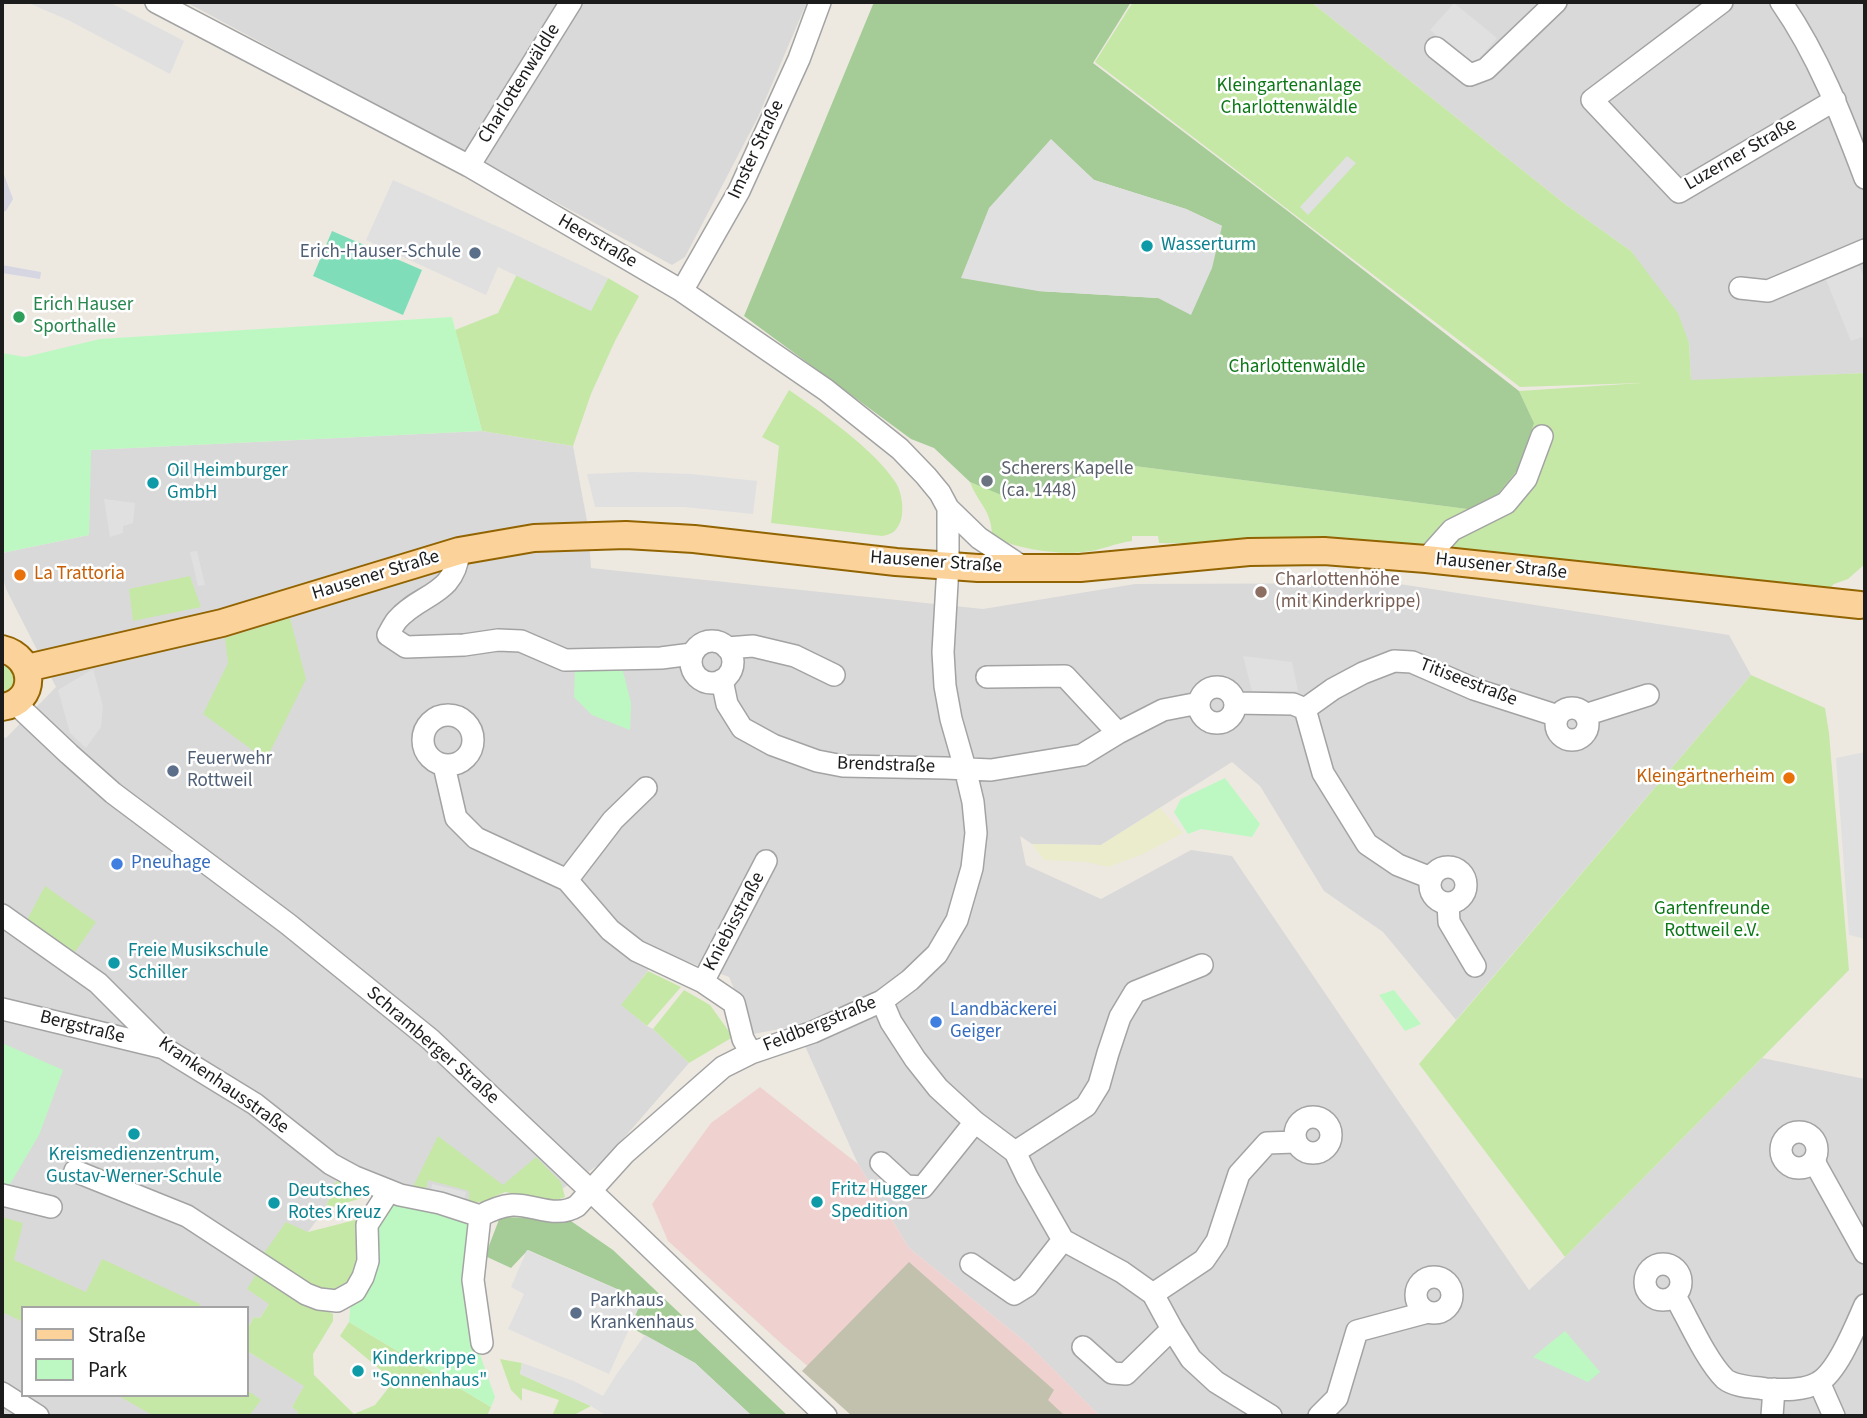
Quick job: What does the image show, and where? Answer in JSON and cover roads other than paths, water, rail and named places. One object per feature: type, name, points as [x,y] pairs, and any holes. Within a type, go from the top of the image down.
[{"type":"main road","name":"Hausener Straße","points":[[27,668],[222,623],[459,551],[534,538],[626,535],[694,539],[948,566],[1024,568],[1080,568],[1249,552],[1324,551],[1426,559],[1864,609]]},
{"type":"main road","points":[[2,649],[17,654],[27,668],[29,678],[22,697],[8,705]]},
{"type":"street","name":"Heerstraße","points":[[156,2],[468,166],[682,291],[826,390],[900,449],[940,493],[948,508],[979,538],[1024,568]]},
{"type":"street","name":"Charlottenwäldle","points":[[468,166],[571,2]]},
{"type":"street","name":"Imster Straße","points":[[682,291],[739,191],[799,59],[820,2]]},
{"type":"street","points":[[1436,48],[1470,75],[1486,69],[1556,2]]},
{"type":"street","name":"Luzerner Straße","points":[[1722,2],[1592,100],[1678,192],[1835,100]]},
{"type":"street","points":[[1780,2],[1791,17],[1835,100],[1865,178]]},
{"type":"street","points":[[1740,288],[1769,291],[1865,250]]},
{"type":"street","points":[[1426,559],[1452,530],[1506,503],[1526,479],[1542,436]]},
{"type":"street","points":[[948,508],[948,566]]},
{"type":"street","points":[[459,551],[458,564],[440,590],[403,614],[388,635],[406,647],[464,645],[498,640],[521,641],[565,660],[656,658],[692,654]]},
{"type":"street","name":"Feldbergstraße","points":[[590,1190],[625,1153],[723,1067],[751,1053],[813,1032],[882,1001],[910,980],[937,954],[957,920],[972,868],[975,833],[973,802],[944,686],[943,652],[948,566]]},
{"type":"street","points":[[722,680],[701,680],[692,668],[692,654],[705,642],[717,642],[727,648],[753,646],[785,653],[834,675]]},
{"type":"street","name":"Brendstraße","points":[[727,648],[731,653],[732,665],[722,680],[727,704],[742,728],[773,744],[817,761],[843,766],[965,768]]},
{"type":"street","name":"Titiseestraße","points":[[1305,709],[1333,689],[1394,661],[1412,662],[1474,690],[1558,716],[1571,708],[1585,715],[1648,695]]},
{"type":"street","points":[[987,677],[1065,676],[1118,733]]},
{"type":"street","points":[[965,768],[991,770],[1082,755],[1163,710],[1199,703],[1205,719],[1217,723],[1232,715],[1235,703],[1293,704],[1305,709],[1323,772],[1367,844],[1398,865],[1431,878]]},
{"type":"street","name":"Schramberger Straße","points":[[8,705],[107,788],[288,924],[430,1039],[826,1416]]},
{"type":"street","name":"Kniebisstraße","points":[[447,765],[445,770],[456,818],[476,838],[567,880],[610,930],[636,951],[703,982],[734,1003],[743,1039],[751,1053]]},
{"type":"street","points":[[567,880],[613,820],[646,788]]},
{"type":"street","name":"Kniebisstraße","points":[[703,982],[766,861]]},
{"type":"street","points":[[1445,867],[1457,869],[1467,883],[1460,900],[1448,904],[1437,900],[1430,884],[1431,878],[1439,869],[1445,867]]},
{"type":"street","points":[[1448,904],[1448,922],[1475,966]]},
{"type":"street","name":"Krankenhausstraße","points":[[2,915],[98,984],[162,1047],[255,1104],[331,1164],[400,1195],[440,1203],[480,1216]]},
{"type":"street","points":[[1016,1152],[1086,1106],[1100,1085],[1120,1017],[1135,992],[1202,965]]},
{"type":"street","points":[[882,1001],[891,1022],[938,1088],[975,1122],[1016,1152],[1063,1240],[1122,1272],[1153,1294],[1191,1359],[1216,1382],[1271,1416]]},
{"type":"street","name":"Bergstraße","points":[[2,1009],[162,1047]]},
{"type":"street","points":[[881,1163],[906,1185],[923,1187],[975,1122]]},
{"type":"street","points":[[1153,1294],[1204,1260],[1217,1241],[1239,1174],[1267,1143],[1295,1142]]},
{"type":"street","points":[[1815,1159],[1865,1253]]},
{"type":"street","points":[[75,1171],[187,1216],[306,1294],[337,1301],[355,1291],[363,1277],[368,1261],[367,1224],[389,1191]]},
{"type":"street","points":[[482,1343],[473,1280],[480,1216],[511,1205],[558,1212],[569,1211],[577,1206],[590,1190]]},
{"type":"street","points":[[2,1195],[51,1207]]},
{"type":"street","points":[[971,1264],[1014,1294],[1027,1286],[1063,1240]]},
{"type":"street","points":[[1675,1296],[1716,1369],[1728,1381],[1774,1390],[1804,1388],[1819,1382],[1832,1370],[1853,1334],[1865,1306]]},
{"type":"street","points":[[1319,1416],[1337,1398],[1357,1331],[1428,1312]]},
{"type":"street","points":[[1083,1347],[1112,1373],[1126,1374],[1172,1329]]},
{"type":"street","points":[[1819,1382],[1834,1416]]},
{"type":"street","points":[[1772,1416],[1774,1390]]},
{"type":"street","points":[[2,1393],[38,1416]]},
{"type":"place","name":"Wasserturm","points":[[1147,246]]},
{"type":"place","name":"Erich-Hauser-Schule","points":[[475,253]]},
{"type":"place","name":"Erich Hauser Sporthalle","points":[[19,317]]},
{"type":"place","name":"Scherers Kapelle (ca. 1448)","points":[[987,481]]},
{"type":"place","name":"Oil Heimburger GmbH","points":[[153,483]]},
{"type":"place","name":"La Trattoria","points":[[20,575]]},
{"type":"place","name":"Charlottenhöhe (mit Kinderkrippe)","points":[[1261,592]]},
{"type":"place","name":"Feuerwehr Rottweil","points":[[173,771]]},
{"type":"place","name":"Kleingärtnerheim","points":[[1789,778]]},
{"type":"place","name":"Pneuhage","points":[[117,864]]},
{"type":"place","name":"Freie Musikschule Schiller","points":[[114,963]]},
{"type":"place","name":"Landbäckerei Geiger","points":[[936,1022]]},
{"type":"place","name":"Kreismedienzentrum, Gustav-Werner-Schule","points":[[134,1134]]},
{"type":"place","name":"Fritz Hugger Spedition","points":[[817,1202]]},
{"type":"place","name":"Deutsches Rotes Kreuz","points":[[274,1203]]},
{"type":"place","name":"Parkhaus Krankenhaus","points":[[576,1313]]},
{"type":"place","name":"Kinderkrippe \"Sonnenhaus\"","points":[[358,1371]]},
{"type":"park label","name":"Kleingartenanlage Charlottenwäldle","points":[[1289,98]]},
{"type":"park label","name":"Gartenfreunde Rottweil e.V.","points":[[1712,921]]}]
